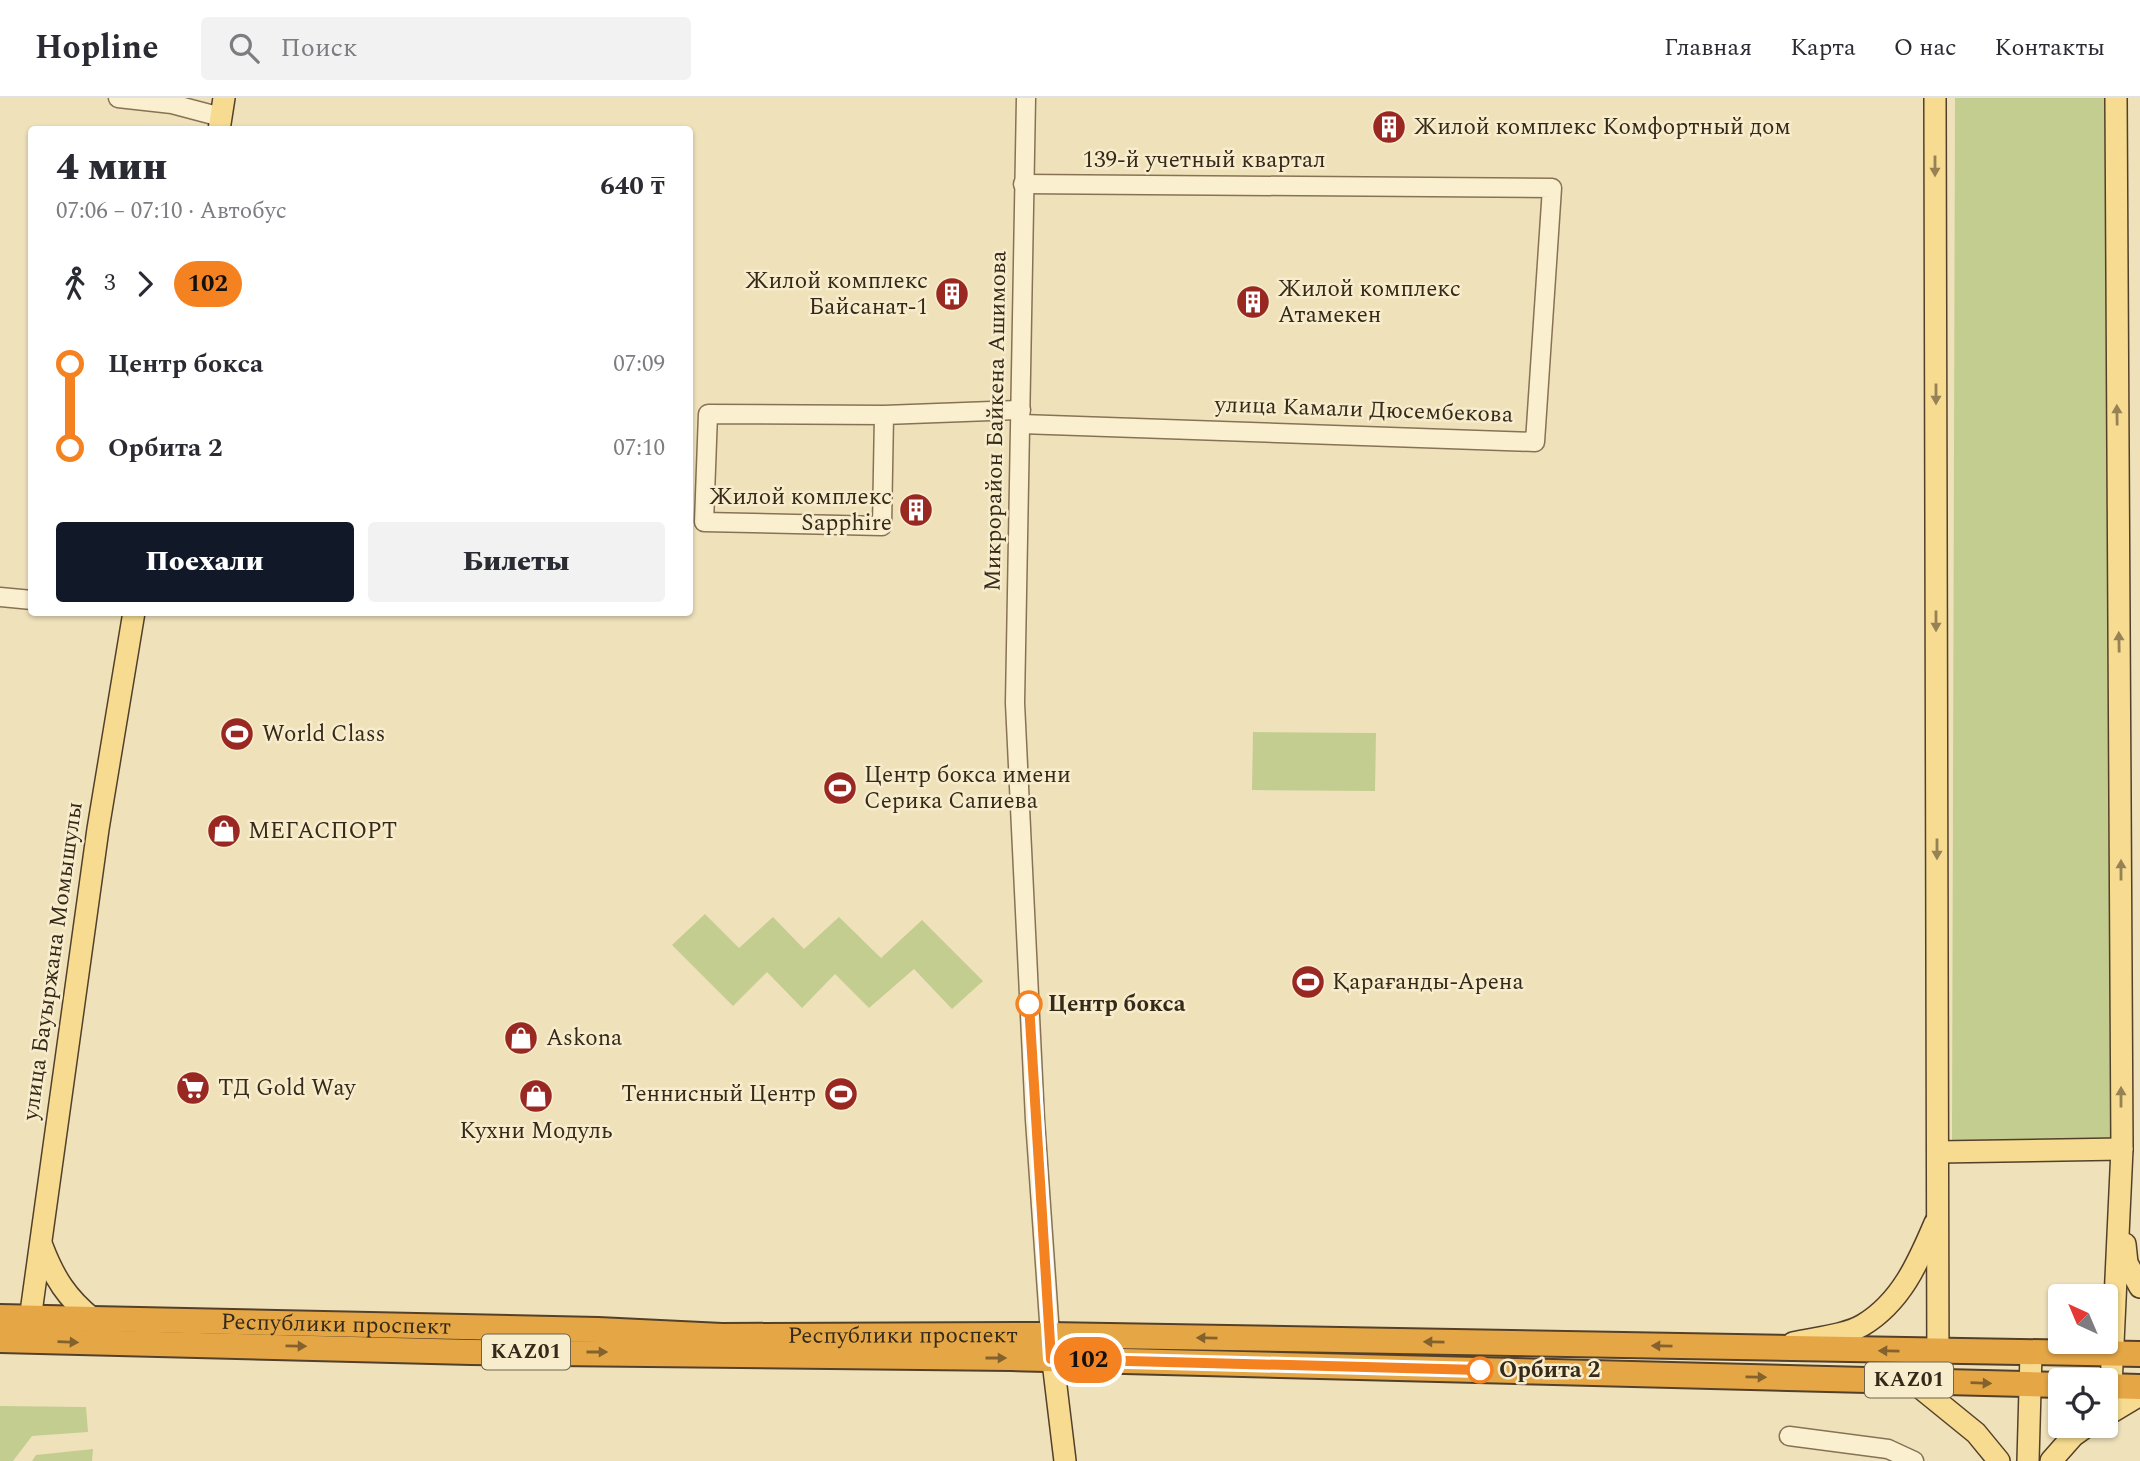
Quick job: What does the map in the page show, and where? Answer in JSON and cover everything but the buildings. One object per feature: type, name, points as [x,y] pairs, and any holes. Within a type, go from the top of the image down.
[{"type":"highway","name":"Республики проспект","points":[[0,1317],[29,1329],[471,1352],[1051,1347],[1774,1348],[2048,1354]]},
{"type":"highway","name":"Республики проспект","points":[[0,1340],[29,1329],[93,1319],[598,1330],[2048,1385]]},
{"type":"highway","name":"Республики проспект","points":[[2118,1353],[2140,1354]]},
{"type":"highway","points":[[2118,1386],[2140,1387]]},
{"type":"main road","points":[[1935,98],[1938,1381]]},
{"type":"main road","points":[[2115,1284],[2122,1149],[2116,98]]},
{"type":"main road","name":"улица Бауыржана Момышулы","points":[[29,1329],[98,829],[133,616]]},
{"type":"main road","points":[[1938,1152],[2122,1149]]},
{"type":"main road","points":[[2120,1172],[2126,1257],[2140,1287]]},
{"type":"main road","points":[[1774,1348],[1862,1326],[1902,1291],[1919,1261],[1938,1215]]},
{"type":"main road","points":[[0,1317],[16,1303],[40,1241]]},
{"type":"main road","points":[[40,1241],[53,1275],[71,1302],[93,1319]]},
{"type":"main road","points":[[1051,1347],[1065,1461]]},
{"type":"main road","points":[[2028,1461],[2031,1354]]},
{"type":"main road","points":[[1912,1381],[1976,1433],[1999,1461]]},
{"type":"main road","points":[[2118,1408],[2140,1395]]},
{"type":"main road","points":[[2051,1461],[2071,1438]]},
{"type":"street","points":[[118,98],[172,104],[221,115]]},
{"type":"street","name":"Микрорайон Байкена Ашимова","points":[[1026,98],[1016,744],[1035,1120],[1051,1347]]},
{"type":"street","name":"139-й учетный квартал","points":[[1024,184],[1384,184]]},
{"type":"street","name":"улица Камали Дюсембекова","points":[[1021,417],[1535,442],[1552,188],[1384,184]]},
{"type":"street","points":[[884,415],[882,526],[704,522],[708,414],[884,415],[1021,417]]},
{"type":"street","points":[[0,597],[28,600]]},
{"type":"street","points":[[1789,1436],[1888,1449],[1914,1461]]},
{"type":"green space","points":[[1955,98],[2109,98],[2110,1148],[1952,1143]]},
{"type":"green space","points":[[1253,732],[1376,733],[1375,791],[1252,790]]},
{"type":"green space","points":[[705,914],[739,948],[773,917],[804,949],[839,917],[881,958],[922,920],[983,981],[952,1009],[914,969],[869,1008],[835,974],[802,1008],[767,972],[733,1006],[672,945]]},
{"type":"green space","points":[[0,1406],[86,1407],[88,1432],[32,1436],[13,1461],[0,1461]]},
{"type":"green space","points":[[93,1449],[92,1461],[32,1461],[36,1455]]},
{"type":"bus line","name":"102","points":[[1029,1004],[1051,1359],[1480,1370]]},
{"type":"place","name":"Жилой комплекс Комфортный дом","points":[[1389,127]]},
{"type":"place","name":"Жилой комплекс Байсанат-1","points":[[952,294]]},
{"type":"place","name":"Жилой комплекс Атамекен","points":[[1253,302]]},
{"type":"place","name":"Жилой комплекс Sapphire","points":[[916,510]]},
{"type":"place","name":"World Class","points":[[237,734]]},
{"type":"place","name":"Центр бокса имени Серика Сапиева","points":[[840,788]]},
{"type":"place","name":"МЕГАСПОРТ","points":[[224,831]]},
{"type":"place","name":"Қарағанды-Арена","points":[[1308,982]]},
{"type":"place","name":"Центр бокса","points":[[1029,1004]]},
{"type":"place","name":"Askona","points":[[521,1038]]},
{"type":"place","name":"ТД Gold Way","points":[[193,1088]]},
{"type":"place","name":"Теннисный Центр","points":[[841,1094]]},
{"type":"place","name":"Кухни Модуль","points":[[536,1096]]},
{"type":"place","name":"Орбита 2","points":[[1480,1370]]}]
